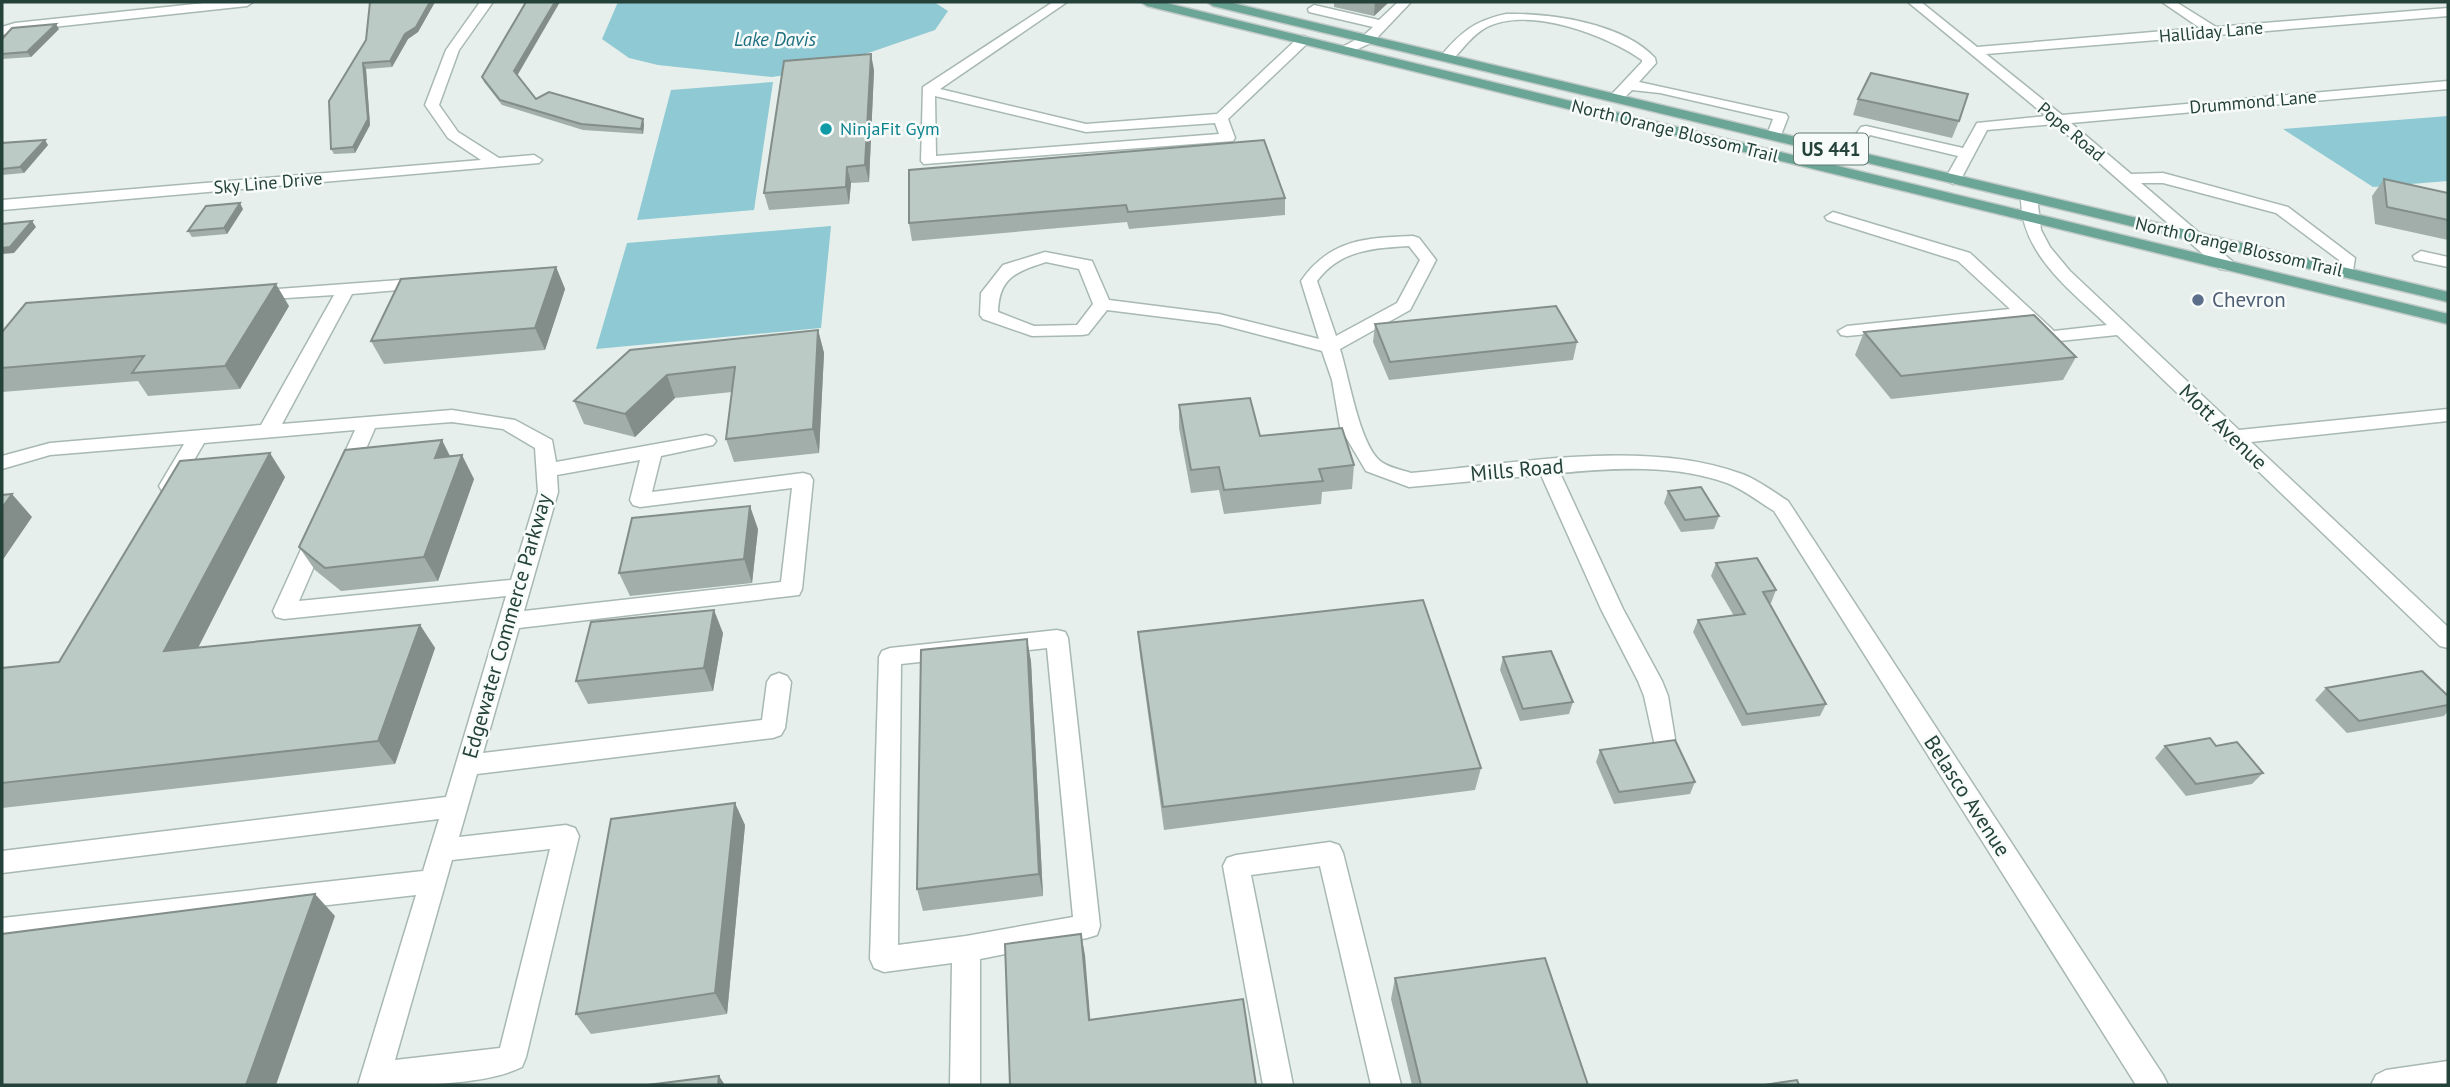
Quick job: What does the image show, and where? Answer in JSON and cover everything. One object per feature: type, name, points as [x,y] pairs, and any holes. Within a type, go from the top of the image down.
[{"type":"main road","name":"North Orange Blossom Trail","points":[[1147,2],[2448,319]]},
{"type":"main road","name":"North Orange Blossom Trail","points":[[1213,2],[2448,297]]},
{"type":"street","points":[[2,31],[15,27],[247,2]]},
{"type":"street","points":[[487,2],[454,44],[438,80],[432,105],[453,135],[497,164]]},
{"type":"street","points":[[928,90],[1061,2]]},
{"type":"street","points":[[1347,50],[1368,39],[1405,2]]},
{"type":"street","name":"Pope Road","points":[[1914,2],[2057,119],[2226,265]]},
{"type":"street","points":[[2168,2],[2213,32]]},
{"type":"street","points":[[1294,21],[1319,5],[1383,25]]},
{"type":"street","name":"Halliday Lane","points":[[1974,51],[2448,12]]},
{"type":"street","points":[[1447,57],[1485,22],[1533,16],[1574,25],[1618,39],[1648,58],[1649,63],[1616,98]]},
{"type":"street","points":[[928,90],[1086,128],[1221,118],[1304,40]]},
{"type":"street","points":[[1629,85],[1660,89],[1781,117],[1774,135]]},
{"type":"street","name":"Drummond Lane","points":[[1967,153],[1982,126],[2448,85]]},
{"type":"street","points":[[928,90],[929,161],[1228,138],[1221,118]]},
{"type":"street","points":[[1850,154],[1866,130],[1967,153],[1954,178]]},
{"type":"street","name":"Sky Line Drive","points":[[2,205],[534,160]]},
{"type":"street","points":[[2127,179],[2163,178],[2282,210],[2347,258],[2346,272]]},
{"type":"street","points":[[2027,216],[2029,197]]},
{"type":"street","name":"Mott Avenue","points":[[2027,216],[2033,233],[2046,254],[2064,275],[2448,640]]},
{"type":"street","points":[[1833,217],[1964,257],[2050,337],[2121,329]]},
{"type":"street","name":"Mills Road","points":[[1330,347],[1404,306],[1428,260],[1413,241],[1360,243],[1318,265],[1310,281],[1330,347],[1341,380],[1350,426],[1373,466],[1409,480],[1619,461],[1691,466],[1737,479],[1781,506]]},
{"type":"street","points":[[2421,256],[2448,262]]},
{"type":"street","points":[[1045,257],[1086,265],[1102,304],[1082,330],[1032,331],[989,315],[990,293],[1009,269],[1045,257]]},
{"type":"street","points":[[236,297],[443,281]]},
{"type":"street","points":[[268,431],[346,289]]},
{"type":"street","points":[[1102,304],[1219,319],[1330,347]]},
{"type":"street","points":[[1847,331],[2025,313]]},
{"type":"street","points":[[2234,437],[2448,415]]},
{"type":"street","name":"Edgewater Commerce Parkway","points":[[2,462],[50,449],[452,416],[508,424],[545,445],[548,492],[375,1081]]},
{"type":"street","points":[[338,490],[368,423]]},
{"type":"street","points":[[159,503],[198,437]]},
{"type":"street","points":[[547,470],[706,441]]},
{"type":"street","points":[[510,621],[791,589],[803,480],[639,500],[652,452]]},
{"type":"street","points":[[1546,467],[1612,609],[1650,681],[1656,696],[1663,739]]},
{"type":"street","name":"Belasco Avenue","points":[[1781,506],[2153,1085]]},
{"type":"street","points":[[327,514],[284,611],[520,587]]},
{"type":"street","points":[[1057,638],[1087,926],[966,949],[884,959],[890,657],[1057,638]]},
{"type":"street","points":[[468,765],[773,728],[779,682]]},
{"type":"street","points":[[2,862],[456,806]]},
{"type":"street","points":[[375,1081],[501,1063],[513,1057],[566,836],[443,850]]},
{"type":"street","points":[[1278,1085],[1236,866],[1330,853],[1386,1085]]},
{"type":"street","points":[[2,930],[434,881]]},
{"type":"street","points":[[965,1085],[966,949]]},
{"type":"street","points":[[2386,1085],[2448,1075]]},
{"type":"water","name":"Lake Davis","points":[[618,2],[934,2],[948,11],[935,30],[819,70],[772,77],[658,65],[629,58],[602,39]]},
{"type":"water","points":[[773,82],[754,210],[637,220],[671,90]]},
{"type":"water","points":[[2448,116],[2448,181],[2373,187],[2283,129]]},
{"type":"water","points":[[831,226],[821,328],[596,349],[627,243]]},
{"type":"building","points":[[370,2],[430,2],[416,27],[405,34],[390,61],[363,63],[368,119],[353,147],[331,149],[329,101],[366,40]]},
{"type":"building","points":[[526,2],[555,2],[514,71],[536,99],[549,92],[643,119],[641,129],[581,124],[500,100],[482,77]]},
{"type":"building","points":[[56,24],[27,52],[2,54],[2,39],[12,28]]},
{"type":"building","name":"NinjaFit Gym","points":[[871,54],[865,165],[847,167],[846,187],[764,193],[784,61]]},
{"type":"building","points":[[1871,73],[1968,94],[1959,121],[1858,99]]},
{"type":"building","points":[[45,140],[20,167],[2,169],[2,143]]},
{"type":"building","points":[[1264,140],[1285,198],[1128,212],[1126,205],[909,223],[909,170]]},
{"type":"building","points":[[2384,179],[2448,193],[2448,220],[2387,207]]},
{"type":"building","points":[[240,203],[224,228],[188,231],[206,206]]},
{"type":"building","points":[[32,221],[10,247],[2,248],[2,224]]},
{"type":"building","points":[[556,267],[535,328],[371,341],[401,279]]},
{"type":"building","points":[[276,284],[225,366],[132,373],[144,356],[2,368],[2,332],[26,303]]},
{"type":"building","points":[[1556,306],[1577,342],[1390,362],[1375,324]]},
{"type":"building","points":[[2034,315],[2076,357],[1901,376],[1864,332]]},
{"type":"building","points":[[818,330],[813,429],[726,439],[735,367],[667,375],[625,414],[574,401],[630,350]]},
{"type":"building","points":[[1250,398],[1260,436],[1342,428],[1354,465],[1319,469],[1323,481],[1224,490],[1219,467],[1191,470],[1179,405]]},
{"type":"building","points":[[442,440],[435,458],[462,455],[424,557],[325,568],[299,547],[345,450]]},
{"type":"building","points":[[270,453],[164,651],[420,625],[378,741],[2,783],[2,668],[59,662],[180,461]]},
{"type":"building","points":[[1701,487],[1719,516],[1685,520],[1668,491]]},
{"type":"building","points":[[12,494],[2,508],[2,495]]},
{"type":"building","points":[[750,506],[744,559],[619,573],[632,518]]},
{"type":"building","points":[[1757,558],[1776,590],[1763,592],[1826,704],[1747,714],[1698,620],[1745,614],[1716,563]]},
{"type":"building","points":[[1423,600],[1481,768],[1163,807],[1138,632]]},
{"type":"building","points":[[714,610],[704,668],[576,681],[591,622]]},
{"type":"building","points":[[1027,639],[1039,874],[917,889],[921,650]]},
{"type":"building","points":[[1551,651],[1573,702],[1523,709],[1503,657]]},
{"type":"building","points":[[2422,671],[2448,696],[2448,705],[2359,721],[2326,688]]},
{"type":"building","points":[[2210,738],[2216,746],[2237,742],[2263,773],[2196,784],[2165,746]]},
{"type":"building","points":[[1675,740],[1695,782],[1619,792],[1600,750]]},
{"type":"building","points":[[735,803],[715,993],[576,1014],[611,819]]},
{"type":"building","points":[[315,894],[246,1085],[2,1085],[2,934]]},
{"type":"building","points":[[1081,934],[1089,1020],[1243,999],[1256,1085],[1010,1085],[1005,944]]},
{"type":"building","points":[[1545,958],[1588,1085],[1421,1085],[1395,978]]},
{"type":"building","points":[[719,1076],[718,1085],[647,1085]]},
{"type":"building","points":[[1797,1080],[1799,1085],[1764,1085]]},
{"type":"place","name":"NinjaFit Gym","points":[[826,129]]},
{"type":"place","name":"Chevron","points":[[2198,300]]}]
